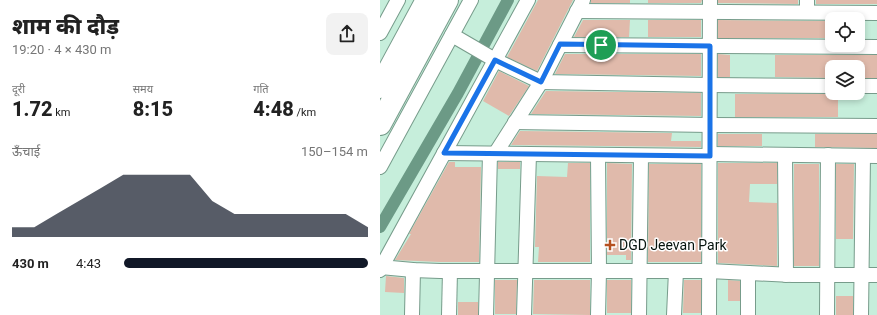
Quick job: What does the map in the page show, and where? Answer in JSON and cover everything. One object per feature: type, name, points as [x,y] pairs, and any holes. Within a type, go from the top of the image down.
[{"type":"main road","points":[[380,87],[385,64],[427,0]]},
{"type":"main road","points":[[380,124],[447,0]]},
{"type":"street","points":[[380,33],[398,0]]},
{"type":"street","points":[[380,168],[456,37],[471,0]]},
{"type":"street","points":[[528,0],[492,58],[444,153],[381,268],[487,272],[709,271],[877,275]]},
{"type":"street","points":[[486,315],[493,154],[541,82],[580,6],[807,6],[877,13]]},
{"type":"street","points":[[708,315],[710,6]]},
{"type":"street","points":[[456,37],[492,58],[541,82],[825,86]]},
{"type":"street","points":[[560,44],[877,47]]},
{"type":"street","points":[[865,86],[877,86]]},
{"type":"street","points":[[515,122],[710,126],[877,126]]},
{"type":"street","points":[[444,153],[641,156],[877,156]]},
{"type":"street","points":[[524,315],[528,154]]},
{"type":"street","points":[[598,155],[598,315]]},
{"type":"street","points":[[785,155],[786,274]]},
{"type":"street","points":[[827,315],[828,155]]},
{"type":"street","points":[[639,315],[641,156]]},
{"type":"street","points":[[861,315],[863,156]]},
{"type":"street","points":[[412,315],[413,270]]},
{"type":"street","points":[[449,315],[450,271]]},
{"type":"street","points":[[674,315],[676,271]]},
{"type":"street","points":[[748,273],[748,315]]},
{"type":"building","points":[[538,0],[573,0],[537,71],[507,57]]},
{"type":"building","points":[[591,0],[630,0],[630,3],[591,3]]},
{"type":"building","points":[[648,0],[702,0],[701,3],[648,3]]},
{"type":"building","points":[[718,0],[798,0],[798,4],[718,3]]},
{"type":"building","points":[[816,0],[877,0],[877,4],[816,4]]},
{"type":"building","points":[[583,20],[630,20],[629,37],[574,37]]},
{"type":"building","points":[[648,20],[701,20],[701,37],[648,37]]},
{"type":"building","points":[[718,20],[825,21],[825,38],[718,38]]},
{"type":"building","points":[[565,54],[701,54],[701,76],[555,74]]},
{"type":"building","points":[[718,54],[730,55],[730,77],[718,77]]},
{"type":"building","points":[[775,55],[877,55],[877,78],[865,78],[865,60],[825,60],[825,78],[775,77]]},
{"type":"building","points":[[499,71],[529,86],[509,116],[483,101]]},
{"type":"building","points":[[546,91],[701,93],[701,116],[531,114]]},
{"type":"building","points":[[735,94],[825,94],[825,100],[838,100],[838,117],[735,117]]},
{"type":"building","points":[[520,131],[672,133],[671,141],[701,141],[701,147],[511,145]]},
{"type":"building","points":[[718,134],[762,134],[762,146],[718,146]]},
{"type":"building","points":[[815,134],[877,134],[877,148],[815,147]]},
{"type":"building","points":[[449,162],[455,162],[455,167],[481,167],[479,262],[395,260],[411,234],[409,234]]},
{"type":"building","points":[[498,162],[520,162],[520,169],[498,169]]},
{"type":"building","points":[[568,163],[590,163],[590,262],[538,262],[539,247],[535,247],[537,176],[567,177]]},
{"type":"building","points":[[607,163],[632,164],[631,260],[626,260],[626,255],[607,255]]},
{"type":"building","points":[[718,163],[777,163],[777,184],[750,184],[749,202],[777,203],[777,266],[718,263]]},
{"type":"building","points":[[649,164],[701,164],[701,262],[648,262]]},
{"type":"building","points":[[794,164],[819,164],[819,266],[794,266]]},
{"type":"building","points":[[836,164],[854,164],[853,239],[836,239]]},
{"type":"building","points":[[386,276],[404,278],[404,293],[385,292]]},
{"type":"building","points":[[495,280],[517,280],[516,314],[495,314]]},
{"type":"building","points":[[534,280],[590,280],[590,315],[533,314]]},
{"type":"building","points":[[607,280],[631,280],[631,313],[607,313]]},
{"type":"building","points":[[684,280],[701,280],[701,313],[683,313]]},
{"type":"building","points":[[728,280],[740,281],[740,301],[728,301]]},
{"type":"building","points":[[836,296],[853,296],[853,315],[836,315]]},
{"type":"building","points":[[458,302],[478,302],[478,315],[458,315]]},
{"type":"waterway","points":[[380,227],[458,93],[508,0]]},
{"type":"place","name":"DGD Jeevan Park","points":[[610,245]]},
{"type":"route","points":[[560,44],[601,45],[710,46],[710,156],[444,153],[495,60],[541,82],[560,44]]}]
